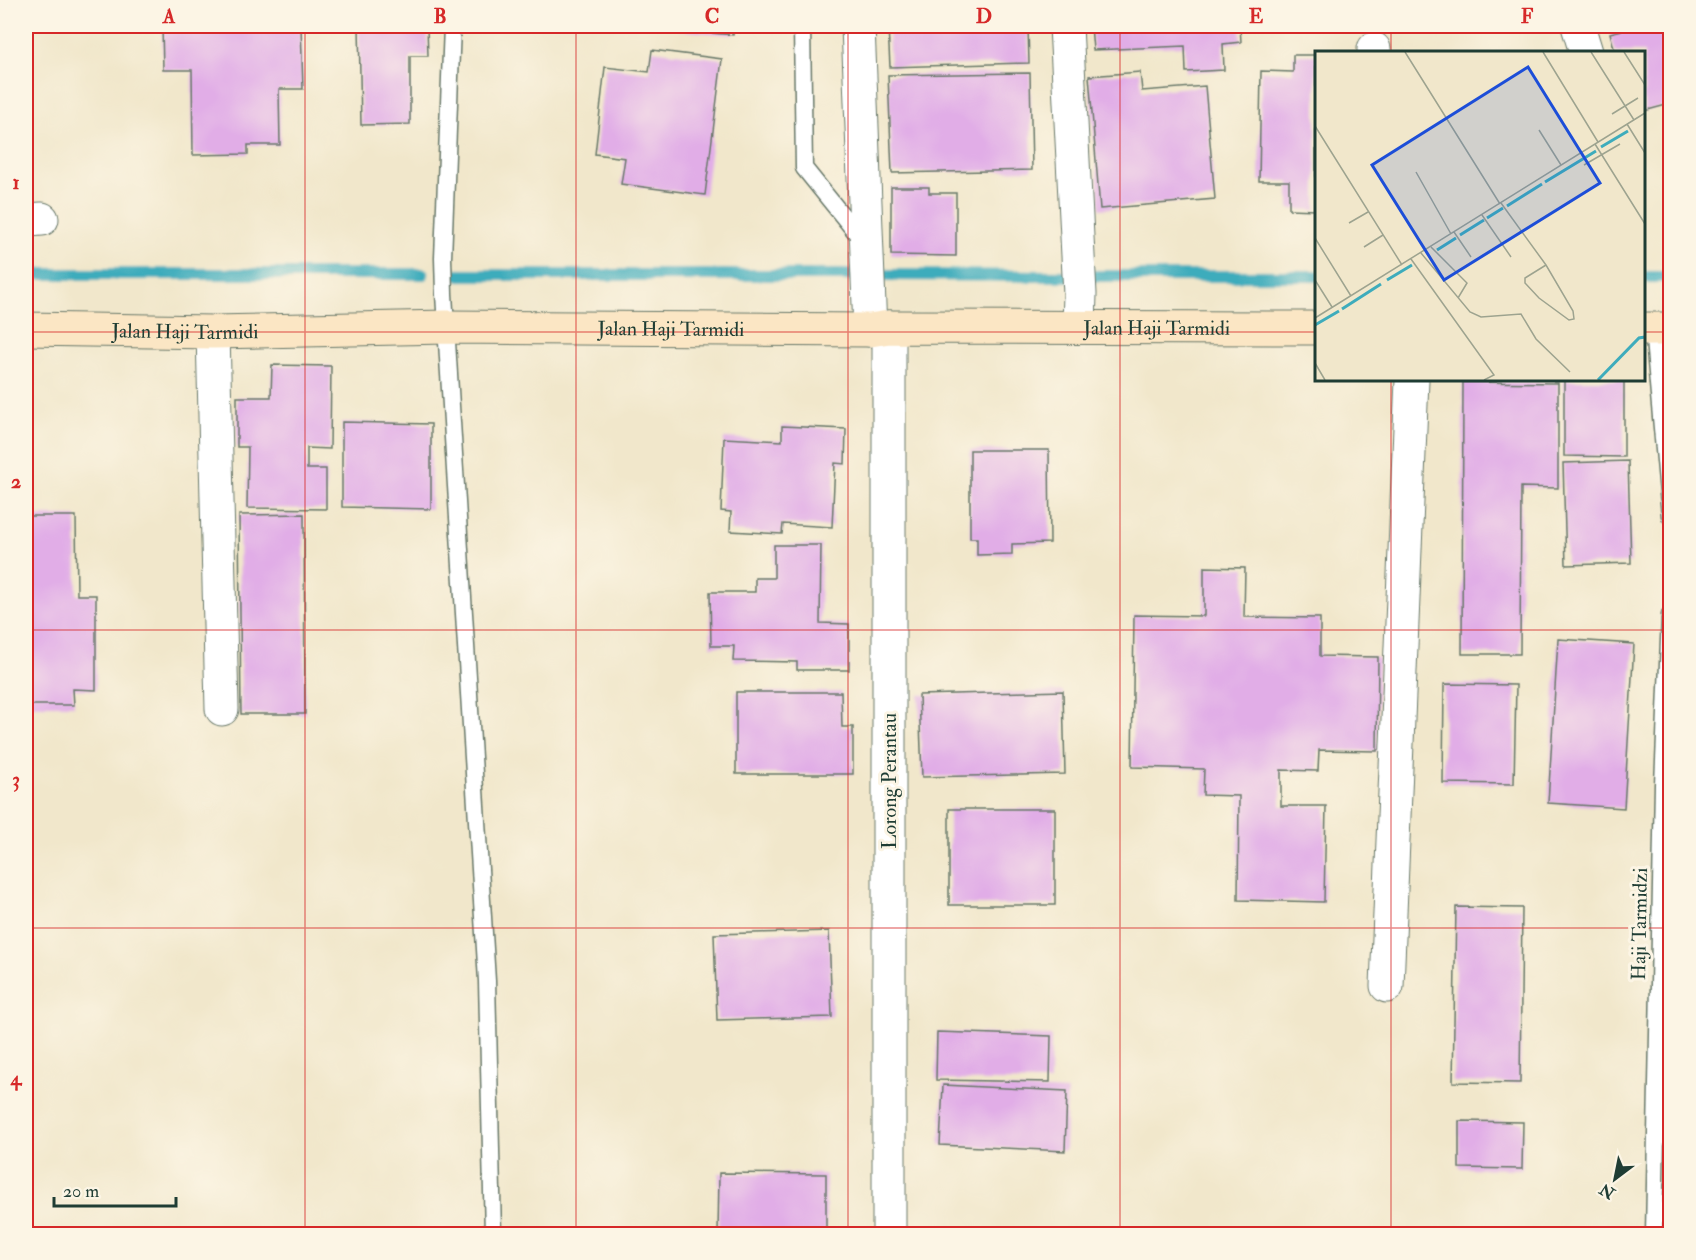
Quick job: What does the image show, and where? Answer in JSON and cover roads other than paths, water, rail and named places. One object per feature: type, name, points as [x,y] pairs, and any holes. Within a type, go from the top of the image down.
[{"type":"street","name":"Lorong Perantau","points":[[858,26],[867,246],[876,319],[889,1234]]},
{"type":"street","points":[[1066,26],[1080,294],[1079,327]]},
{"type":"street","points":[[1578,26],[1586,51]]},
{"type":"street","name":"Jalan Haji Tarmidi","points":[[26,329],[213,332],[876,319],[1079,327],[1315,328]]},
{"type":"street","points":[[213,332],[222,709]]},
{"type":"street","points":[[1387,986],[1412,381]]},
{"type":"lane","points":[[452,26],[443,258],[487,981],[493,1234]]},
{"type":"lane","points":[[802,26],[804,168],[867,246]]},
{"type":"lane","points":[[1656,329],[1671,516]]},
{"type":"lane","name":"Haji Tarmidzi","points":[[1654,1234],[1663,785],[1671,615]]},
{"type":"waterway","points":[[26,274],[423,274]]},
{"type":"waterway","points":[[455,275],[849,275]]},
{"type":"waterway","points":[[882,275],[1068,276]]},
{"type":"waterway","points":[[1094,276],[1315,276]]},
{"type":"waterway","points":[[1645,277],[1670,277]]}]
